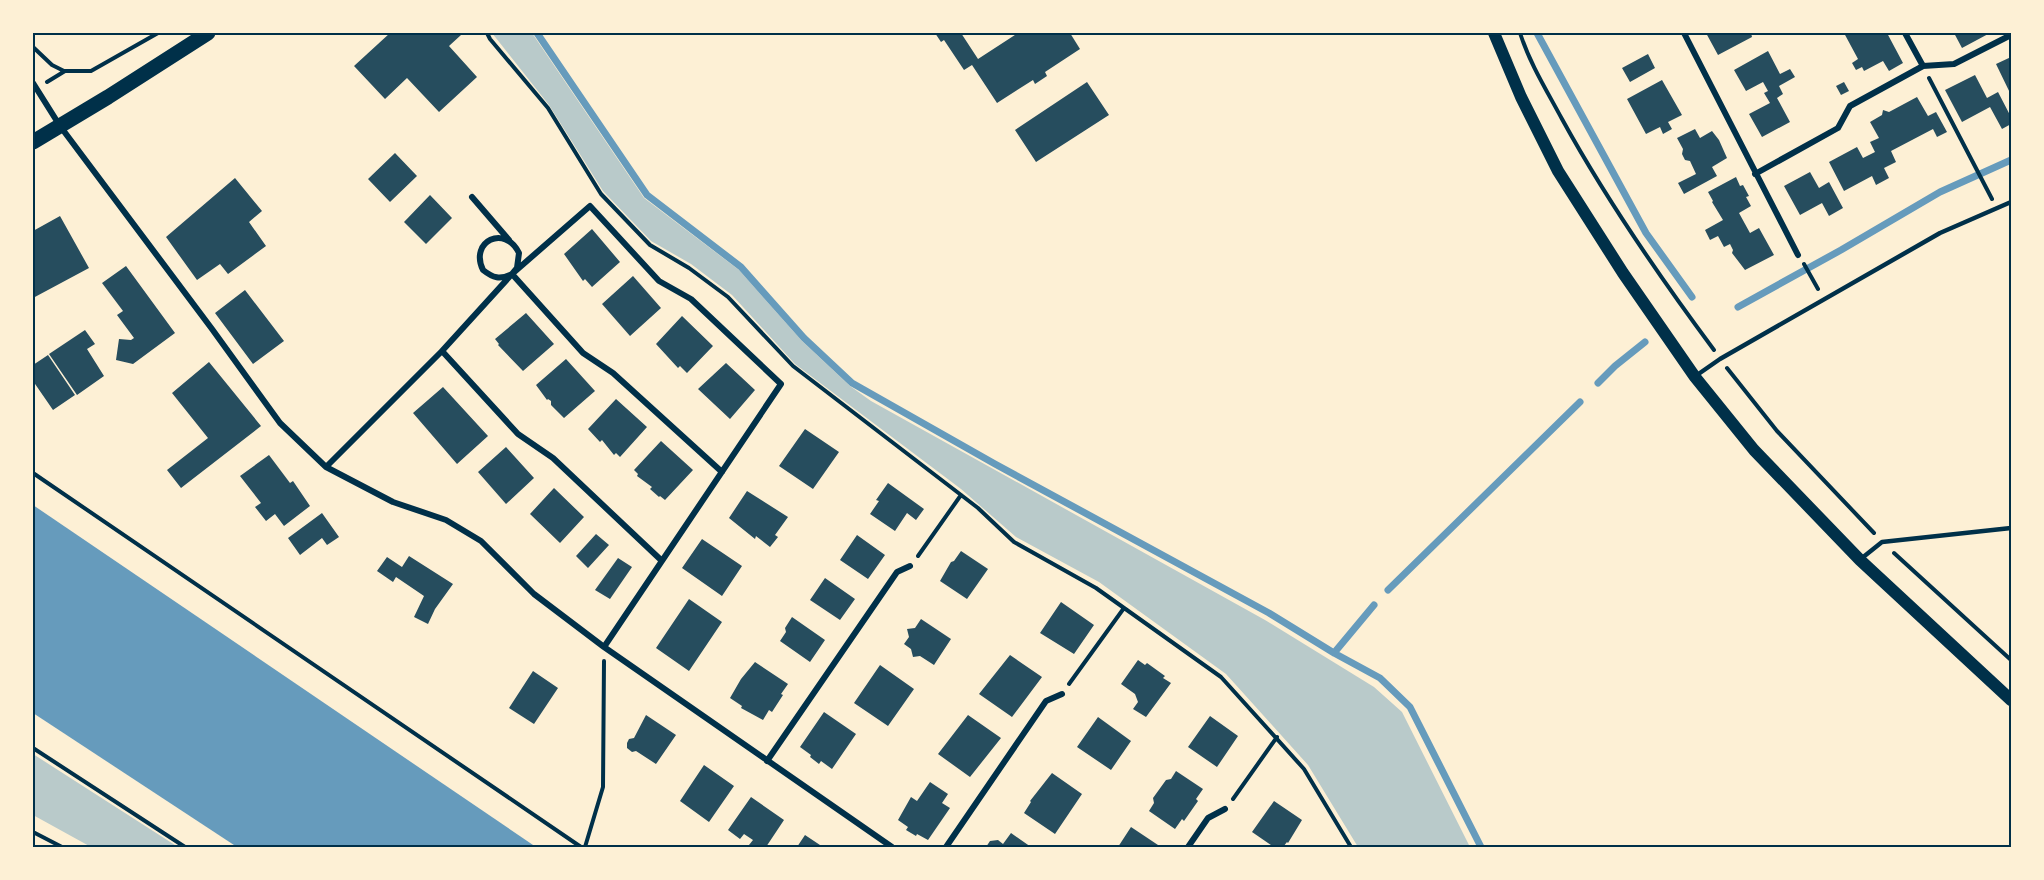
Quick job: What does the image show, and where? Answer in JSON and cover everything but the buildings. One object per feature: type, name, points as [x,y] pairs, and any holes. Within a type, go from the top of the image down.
[{"type":"main road","points":[[33,142],[208,33]]},
{"type":"main road","points":[[1494,33],[1521,97],[1558,171],[1623,273],[1695,377],[1754,450],[1860,560],[2011,700]]},
{"type":"street","points":[[1684,33],[1798,255]]},
{"type":"street","points":[[1905,33],[1923,66]]},
{"type":"street","points":[[1755,174],[1838,128],[1850,106],[1923,66],[1954,64],[2011,35]]},
{"type":"street","points":[[34,86],[60,126],[280,423],[326,467],[393,502],[446,520],[481,542],[534,594],[604,647],[892,847]]},
{"type":"street","points":[[326,467],[442,351],[517,268],[519,253],[472,197]]},
{"type":"street","points":[[510,241],[494,238],[482,247],[479,255],[483,270],[489,276],[496,278],[512,274],[590,206],[659,281],[691,299],[781,384],[604,647]]},
{"type":"street","points":[[512,274],[583,353],[613,373],[722,472]]},
{"type":"street","points":[[442,351],[518,434],[553,458],[661,560]]},
{"type":"street","points":[[767,761],[897,572],[910,567]]},
{"type":"street","points":[[946,847],[1046,701],[1062,694]]},
{"type":"street","points":[[1188,847],[1208,818],[1226,809]]},
{"type":"lane","points":[[1695,377],[1720,359],[1940,233],[2011,202]]},
{"type":"lane","points":[[1860,560],[1882,542],[2011,528]]},
{"type":"path","points":[[33,47],[52,65],[65,71],[91,71],[158,33]]},
{"type":"path","points":[[487,33],[548,108],[601,194],[650,245],[689,268],[728,297],[793,366],[961,495],[1014,542],[1096,588],[1221,677],[1304,769],[1351,847]]},
{"type":"path","points":[[1520,33],[1526,53],[1586,162],[1647,258],[1720,359],[1777,431],[1882,542],[2011,660]]},
{"type":"path","points":[[1923,66],[1987,190]]},
{"type":"path","points":[[34,86],[65,71]]},
{"type":"path","points":[[33,473],[583,847],[603,787],[604,647]]},
{"type":"path","points":[[910,567],[961,495]]},
{"type":"path","points":[[1062,694],[1124,608]]},
{"type":"path","points":[[1226,809],[1277,737]]},
{"type":"path","points":[[33,748],[178,845],[185,847]]},
{"type":"path","points":[[33,832],[63,847]]},
{"type":"shaded area","points":[[492,33],[532,33],[644,198],[739,270],[802,341],[850,386],[871,401],[1265,620],[1374,687],[1402,712],[1470,847],[1358,847],[1308,765],[1226,674],[1099,582],[1016,537],[961,489],[795,364],[732,295],[691,264],[651,241],[603,191],[549,105]]},
{"type":"shaded area","points":[[33,754],[178,847],[91,847],[33,815]]},
{"type":"water","points":[[33,505],[536,847],[237,847],[33,713]]},
{"type":"waterway","points":[[537,33],[647,195],[741,267],[804,338],[852,383],[995,464],[1269,613],[1380,678],[1410,707],[1481,847]]},
{"type":"waterway","points":[[1537,33],[1646,233],[1692,297]]},
{"type":"waterway","points":[[1738,307],[1940,192],[2011,160]]},
{"type":"waterway","points":[[1598,383],[1645,342]]},
{"type":"waterway","points":[[1388,590],[1580,402]]},
{"type":"waterway","points":[[1334,653],[1374,605]]}]
